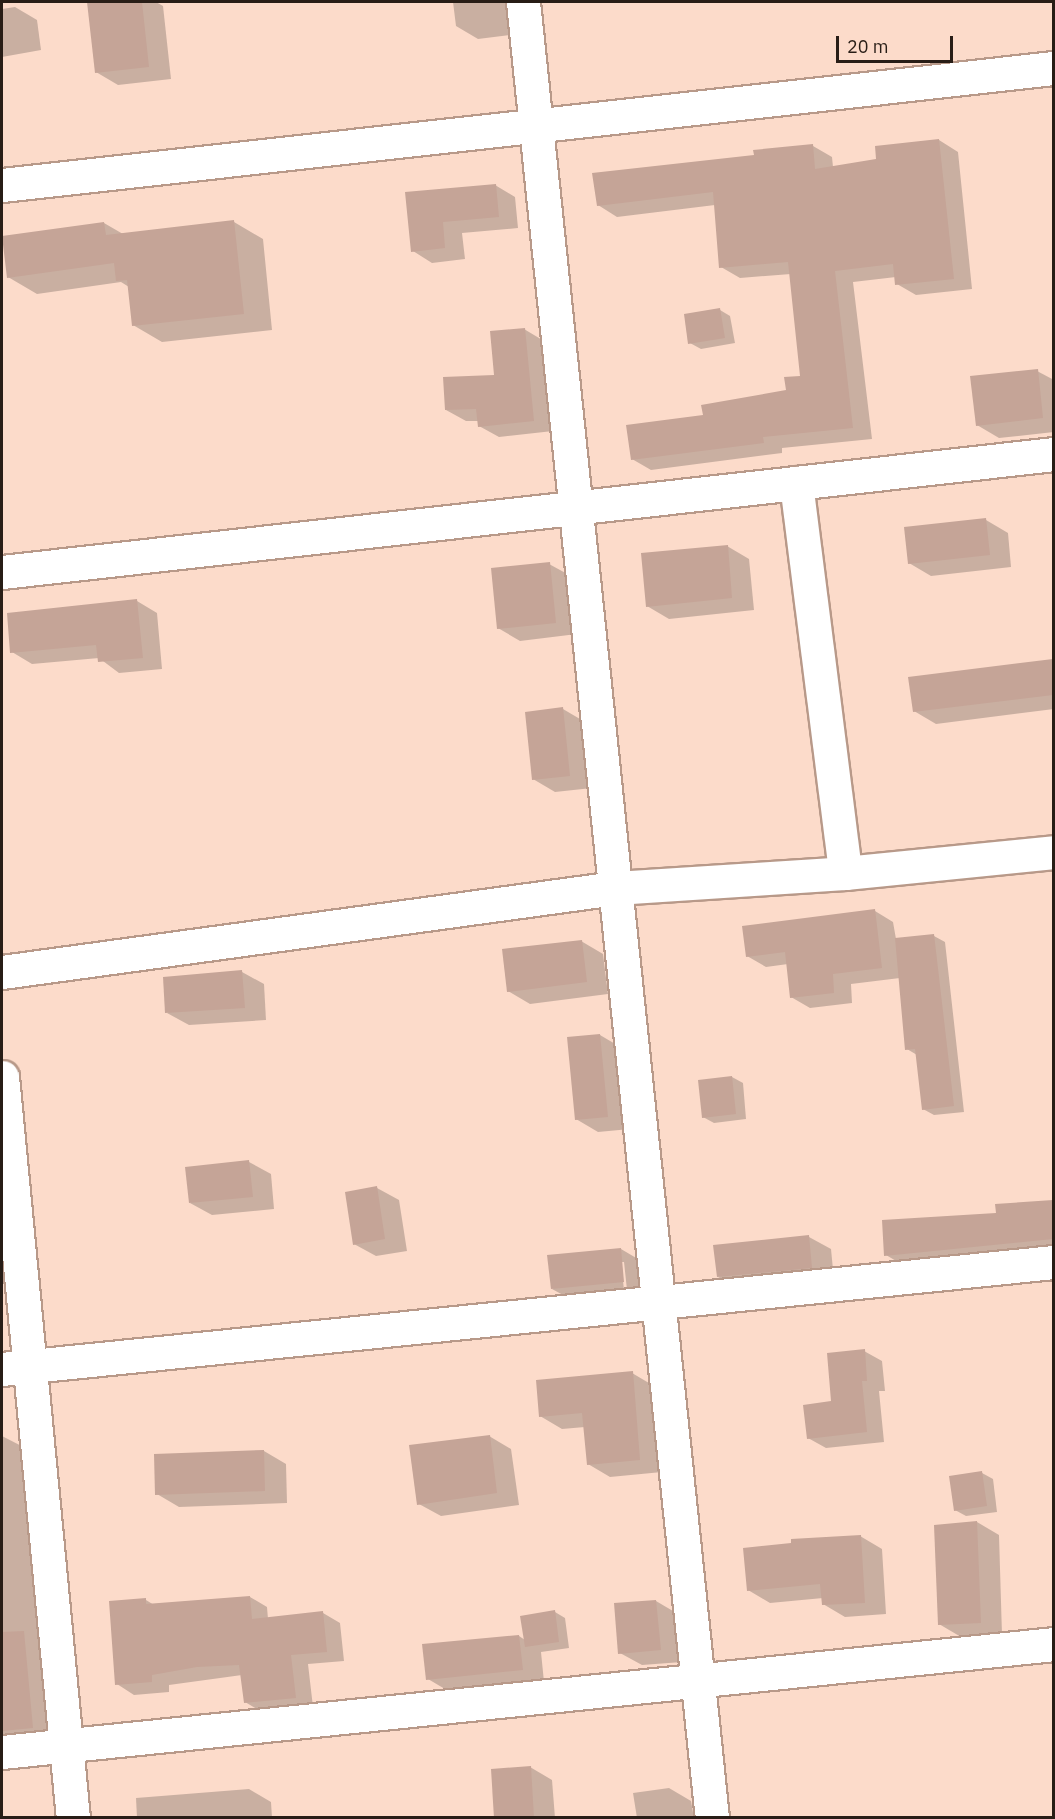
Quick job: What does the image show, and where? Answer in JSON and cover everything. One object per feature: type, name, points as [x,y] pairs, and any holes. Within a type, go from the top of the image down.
[{"type":"street","points":[[524,2],[712,1818]]},
{"type":"street","points":[[2,185],[1053,68]]},
{"type":"street","points":[[2,572],[1053,454]]},
{"type":"street","points":[[796,483],[845,873]]},
{"type":"street","points":[[2,972],[615,888],[845,873],[1053,852]]},
{"type":"street","points":[[2,1077],[16,1367],[66,1746],[73,1818]]},
{"type":"street","points":[[16,1367],[1053,1262]]},
{"type":"street","points":[[2,1752],[1053,1644]]},
{"type":"building","points":[[87,2],[142,2],[149,67],[95,73]]},
{"type":"building","points":[[939,139],[954,279],[895,285],[893,264],[835,271],[853,428],[763,437],[764,443],[631,460],[626,425],[703,415],[701,405],[786,390],[784,377],[800,376],[788,262],[719,268],[713,192],[597,206],[592,173],[754,155],[753,150],[813,144],[815,169],[876,159],[875,146]]},
{"type":"building","points":[[496,184],[499,217],[443,222],[445,248],[411,252],[405,192]]},
{"type":"building","points":[[234,220],[244,314],[132,326],[127,280],[116,281],[114,263],[7,278],[2,236],[104,222],[106,235]]},
{"type":"building","points":[[720,308],[725,338],[688,344],[684,314]]},
{"type":"building","points":[[525,328],[534,421],[478,427],[476,409],[445,410],[443,377],[494,375],[490,331]]},
{"type":"building","points":[[1038,369],[1043,418],[976,426],[970,376]]},
{"type":"building","points":[[986,518],[990,555],[908,564],[904,527]]},
{"type":"building","points":[[728,545],[732,598],[646,607],[641,553]]},
{"type":"building","points":[[550,562],[556,623],[497,629],[491,568]]},
{"type":"building","points":[[137,599],[143,658],[98,662],[96,645],[10,653],[7,613]]},
{"type":"building","points":[[1053,659],[1053,695],[913,712],[908,677]]},
{"type":"building","points":[[563,707],[570,776],[532,780],[525,712]]},
{"type":"building","points":[[875,909],[882,968],[833,974],[834,993],[790,998],[785,952],[746,957],[742,926]]},
{"type":"building","points":[[934,934],[954,1106],[922,1110],[915,1049],[905,1050],[895,938]]},
{"type":"building","points":[[582,940],[587,982],[507,992],[502,949]]},
{"type":"building","points":[[242,970],[245,1008],[165,1013],[163,977]]},
{"type":"building","points":[[600,1034],[608,1117],[575,1120],[567,1037]]},
{"type":"building","points":[[732,1076],[736,1114],[702,1118],[698,1080]]},
{"type":"building","points":[[249,1160],[253,1197],[189,1203],[185,1167]]},
{"type":"building","points":[[377,1186],[385,1239],[353,1245],[345,1192]]},
{"type":"building","points":[[1053,1200],[1053,1239],[884,1256],[882,1220],[996,1213],[995,1204]]},
{"type":"building","points":[[809,1235],[812,1268],[717,1277],[713,1245]]},
{"type":"building","points":[[621,1248],[624,1282],[551,1289],[547,1255]]},
{"type":"building","points":[[865,1349],[867,1381],[862,1381],[867,1432],[807,1439],[803,1405],[831,1401],[827,1353]]},
{"type":"building","points":[[633,1371],[640,1460],[587,1465],[582,1413],[539,1417],[536,1380]]},
{"type":"building","points":[[490,1435],[497,1493],[417,1505],[409,1445]]},
{"type":"building","points":[[264,1450],[265,1491],[155,1495],[154,1454]]},
{"type":"building","points":[[982,1471],[987,1506],[954,1511],[949,1476]]},
{"type":"building","points":[[977,1521],[981,1623],[938,1625],[934,1525]]},
{"type":"building","points":[[861,1535],[865,1603],[822,1605],[820,1584],[747,1591],[743,1548],[791,1543],[791,1539]]},
{"type":"building","points":[[250,1596],[252,1619],[323,1611],[327,1652],[291,1655],[296,1698],[244,1703],[239,1665],[197,1667],[152,1675],[152,1682],[115,1685],[109,1601],[146,1598],[146,1604]]},
{"type":"building","points":[[656,1600],[661,1650],[618,1654],[614,1603]]},
{"type":"building","points":[[555,1610],[559,1642],[525,1647],[520,1616]]},
{"type":"building","points":[[24,1631],[33,1728],[2,1731],[2,1632]]},
{"type":"building","points":[[519,1635],[523,1670],[426,1680],[422,1644]]},
{"type":"building","points":[[531,1766],[534,1818],[494,1818],[491,1769]]}]
